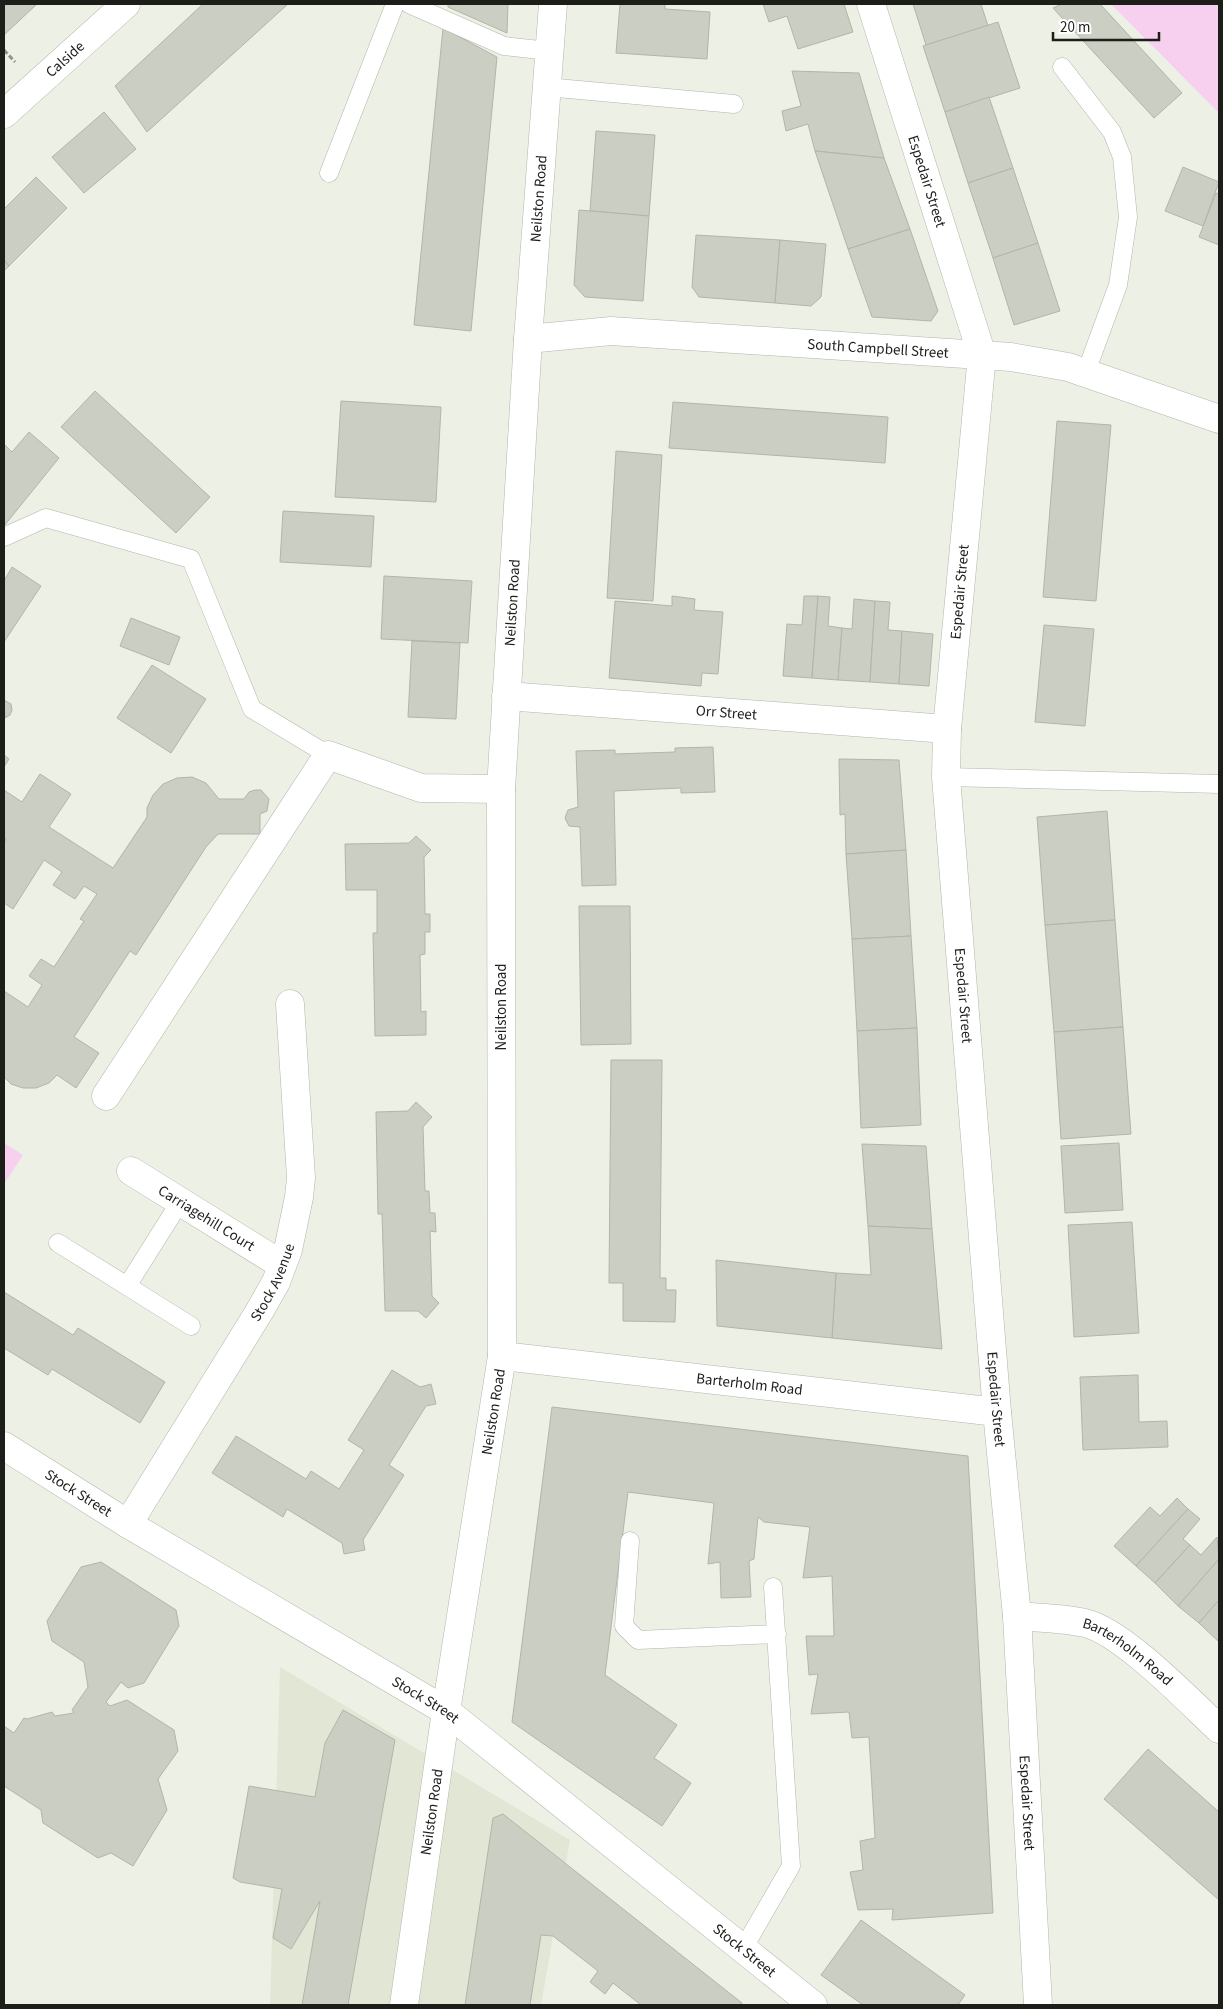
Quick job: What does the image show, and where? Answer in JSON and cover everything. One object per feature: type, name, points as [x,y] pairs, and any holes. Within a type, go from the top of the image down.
[{"type":"street","name":"Calside","points":[[4,114],[126,4]]},
{"type":"street","name":"Neilston Road","points":[[404,2005],[446,1711],[502,1356],[501,789],[528,339],[553,4]]},
{"type":"street","name":"Espedair Street","points":[[871,4],[982,354],[947,729],[946,777],[997,1412],[1017,1616],[1038,2005]]},
{"type":"street","name":"South Campbell Street","points":[[528,339],[611,330],[982,354],[1068,367],[1219,419]]},
{"type":"street","name":"Orr Street","points":[[506,696],[947,729]]},
{"type":"street","points":[[106,1096],[328,755],[421,788],[501,789]]},
{"type":"street","name":"Stock Avenue","points":[[128,1524],[259,1312],[282,1265],[296,1217],[301,1178],[290,1004]]},
{"type":"street","name":"Carriagehill Court","points":[[131,1171],[282,1265]]},
{"type":"street","name":"Barterholm Road","points":[[502,1356],[997,1412]]},
{"type":"street","name":"Stock Street","points":[[4,1446],[128,1524],[446,1711],[814,2005]]},
{"type":"street","name":"Barterholm Road","points":[[1017,1616],[1086,1624],[1117,1640],[1141,1657],[1219,1729]]},
{"type":"lane","points":[[329,173],[395,4]]},
{"type":"lane","points":[[409,4],[504,46],[548,51]]},
{"type":"lane","points":[[1062,66],[1112,132],[1122,157],[1128,217],[1118,285],[1086,372]]},
{"type":"lane","points":[[546,87],[734,104]]},
{"type":"lane","points":[[4,537],[46,518],[191,559],[252,709],[328,755]]},
{"type":"lane","points":[[946,777],[1219,784]]},
{"type":"lane","points":[[127,1286],[180,1202]]},
{"type":"lane","points":[[58,1243],[191,1326]]},
{"type":"lane","points":[[630,1541],[624,1626],[638,1640],[777,1634]]},
{"type":"lane","points":[[743,1949],[791,1866],[773,1587]]},
{"type":"shaded area","points":[[1111,4],[1219,4],[1219,113]]},
{"type":"shaded area","points":[[4,1143],[23,1155],[4,1184]]},
{"type":"shaded area","points":[[280,1667],[570,1840],[541,2005],[270,2005]]},
{"type":"building","points":[[4,4],[37,4],[4,35]]},
{"type":"building","points":[[203,4],[288,4],[147,132],[115,86]]},
{"type":"building","points":[[448,4],[508,4],[507,33],[448,7]]},
{"type":"building","points":[[620,4],[665,4],[665,9],[710,12],[707,59],[616,53]]},
{"type":"building","points":[[763,4],[844,4],[853,32],[798,49],[787,16],[769,22]]},
{"type":"building","points":[[913,4],[981,4],[988,26],[926,45]]},
{"type":"building","points":[[1062,4],[1100,4],[1182,93],[1154,118],[1053,8]]},
{"type":"building","points":[[998,22],[1020,88],[945,112],[923,46]]},
{"type":"building","points":[[443,28],[497,57],[471,331],[414,325]]},
{"type":"building","points":[[792,71],[859,73],[884,158],[815,151],[808,124],[786,131],[782,111],[801,106]]},
{"type":"building","points":[[989,97],[1013,168],[968,183],[945,112]]},
{"type":"building","points":[[104,112],[136,149],[84,193],[52,157]]},
{"type":"building","points":[[596,131],[655,135],[649,216],[590,211]]},
{"type":"building","points":[[815,151],[884,158],[910,229],[848,249]]},
{"type":"building","points":[[1183,167],[1219,182],[1203,226],[1165,211]]},
{"type":"building","points":[[1013,168],[1038,243],[993,258],[968,183]]},
{"type":"building","points":[[36,177],[67,208],[9,266],[4,260],[4,209]]},
{"type":"building","points":[[1216,193],[1219,194],[1219,245],[1199,237]]},
{"type":"building","points":[[579,210],[649,216],[643,301],[585,297],[574,285]]},
{"type":"building","points":[[910,229],[938,311],[931,321],[872,317],[848,249]]},
{"type":"building","points":[[696,235],[780,240],[775,303],[699,297],[692,287]]},
{"type":"building","points":[[780,240],[826,244],[821,297],[811,306],[775,303]]},
{"type":"building","points":[[1038,243],[1060,311],[1014,325],[993,258]]},
{"type":"building","points":[[4,260],[9,266],[4,271]]},
{"type":"building","points":[[95,391],[210,497],[176,533],[61,427]]},
{"type":"building","points":[[341,401],[441,407],[436,502],[335,497]]},
{"type":"building","points":[[673,402],[888,417],[885,463],[669,448]]},
{"type":"building","points":[[1057,421],[1111,425],[1096,601],[1043,597]]},
{"type":"building","points":[[29,432],[59,458],[4,526],[4,444],[12,452]]},
{"type":"building","points":[[616,451],[662,455],[653,601],[607,598]]},
{"type":"building","points":[[283,511],[374,516],[371,567],[280,562]]},
{"type":"building","points":[[12,567],[41,586],[4,642],[4,581]]},
{"type":"building","points":[[384,576],[472,581],[468,643],[381,639]]},
{"type":"building","points":[[672,596],[695,599],[694,610],[723,612],[718,674],[702,673],[701,686],[609,678],[615,601],[672,606]]},
{"type":"building","points":[[804,596],[818,596],[812,678],[783,676],[787,624],[802,625]]},
{"type":"building","points":[[818,596],[830,597],[828,626],[842,628],[838,680],[812,678]]},
{"type":"building","points":[[854,599],[875,601],[870,682],[838,680],[842,628],[852,629]]},
{"type":"building","points":[[875,601],[890,602],[888,630],[902,631],[899,684],[870,682]]},
{"type":"building","points":[[131,618],[180,637],[169,665],[120,646]]},
{"type":"building","points":[[1044,625],[1094,629],[1085,726],[1035,722]]},
{"type":"building","points":[[902,631],[933,634],[929,686],[899,684]]},
{"type":"building","points":[[412,641],[460,643],[456,719],[408,717]]},
{"type":"building","points":[[152,665],[206,699],[171,753],[117,718]]},
{"type":"building","points":[[4,700],[11,704],[12,710],[10,715],[5,718]]},
{"type":"building","points":[[713,747],[715,792],[681,793],[681,788],[614,791],[616,885],[582,886],[580,827],[569,826],[565,818],[568,810],[578,807],[576,751],[615,750],[615,754],[675,752],[675,748]]},
{"type":"building","points":[[4,755],[9,759],[4,767]]},
{"type":"building","points":[[839,759],[899,760],[906,850],[846,854],[845,814],[840,815]]},
{"type":"building","points":[[40,774],[71,794],[49,827],[113,868],[147,817],[147,808],[153,795],[163,784],[177,778],[192,777],[206,783],[219,799],[244,799],[249,792],[261,790],[269,799],[267,811],[260,814],[260,834],[218,834],[206,847],[136,955],[130,951],[74,1037],[99,1053],[76,1088],[57,1075],[49,1083],[36,1088],[23,1088],[11,1084],[4,1077],[4,991],[28,1007],[42,985],[29,976],[41,959],[54,967],[84,921],[80,919],[97,894],[84,886],[75,899],[53,885],[62,872],[44,860],[13,909],[4,903],[4,843],[6,839],[4,838],[4,790],[22,802]]},
{"type":"building","points":[[1107,811],[1115,920],[1045,925],[1037,817]]},
{"type":"building","points":[[416,836],[431,850],[424,857],[425,914],[430,914],[430,932],[425,932],[425,954],[420,955],[421,1012],[426,1011],[426,1035],[375,1036],[373,933],[377,933],[377,890],[346,890],[345,844],[409,843]]},
{"type":"building","points":[[906,850],[911,936],[852,939],[846,854]]},
{"type":"building","points":[[579,906],[630,906],[631,1044],[581,1045]]},
{"type":"building","points":[[1115,920],[1123,1027],[1054,1032],[1045,925]]},
{"type":"building","points":[[911,936],[917,1028],[857,1031],[852,939]]},
{"type":"building","points":[[1123,1027],[1131,1134],[1061,1139],[1054,1032]]},
{"type":"building","points":[[917,1028],[921,1125],[861,1128],[857,1031]]},
{"type":"building","points":[[611,1060],[662,1060],[660,1278],[666,1278],[666,1290],[676,1290],[675,1322],[623,1321],[623,1283],[609,1283]]},
{"type":"building","points":[[416,1102],[432,1117],[423,1127],[425,1191],[429,1191],[430,1213],[435,1213],[436,1232],[430,1231],[432,1296],[439,1303],[426,1318],[418,1311],[385,1311],[382,1214],[378,1214],[376,1112],[408,1111]]},
{"type":"building","points":[[1119,1143],[1123,1210],[1065,1213],[1061,1146]]},
{"type":"building","points":[[862,1144],[926,1146],[932,1229],[868,1226]]},
{"type":"building","points":[[1132,1222],[1139,1333],[1074,1337],[1068,1225]]},
{"type":"building","points":[[868,1226],[932,1229],[942,1349],[832,1338],[836,1273],[871,1275]]},
{"type":"building","points":[[716,1260],[836,1273],[832,1338],[717,1326]]},
{"type":"building","points":[[4,1292],[73,1335],[78,1328],[165,1382],[140,1423],[52,1369],[48,1375],[4,1348]]},
{"type":"building","points":[[392,1370],[420,1387],[431,1384],[436,1404],[426,1406],[389,1465],[404,1475],[363,1540],[365,1550],[344,1554],[342,1543],[287,1509],[283,1517],[212,1473],[236,1436],[306,1479],[311,1471],[339,1489],[364,1450],[348,1440]]},
{"type":"building","points":[[1138,1375],[1139,1422],[1167,1421],[1168,1447],[1083,1450],[1080,1377]]},
{"type":"building","points":[[552,1407],[968,1456],[993,1913],[892,1920],[893,1909],[858,1910],[850,1872],[863,1870],[860,1841],[875,1838],[869,1737],[852,1738],[849,1712],[811,1714],[818,1674],[809,1675],[806,1636],[834,1636],[832,1576],[803,1578],[810,1527],[764,1522],[758,1517],[754,1559],[749,1561],[751,1597],[721,1598],[720,1562],[708,1564],[714,1503],[628,1492],[605,1675],[677,1725],[654,1758],[691,1783],[662,1826],[512,1722]]},
{"type":"building","points":[[1177,1498],[1188,1509],[1136,1566],[1114,1546],[1150,1507],[1160,1516]]},
{"type":"building","points":[[1188,1509],[1200,1519],[1183,1539],[1190,1545],[1155,1583],[1136,1566]]},
{"type":"building","points":[[1217,1537],[1219,1559],[1178,1606],[1155,1583],[1190,1545],[1201,1555]]},
{"type":"building","points":[[1219,1559],[1219,1600],[1199,1623],[1178,1606]]},
{"type":"building","points":[[101,1562],[176,1610],[179,1626],[144,1683],[128,1688],[121,1682],[106,1702],[110,1706],[127,1700],[174,1730],[178,1751],[158,1779],[167,1810],[133,1866],[111,1853],[98,1858],[43,1823],[41,1810],[4,1786],[4,1726],[14,1733],[24,1718],[27,1719],[52,1712],[55,1716],[74,1713],[72,1710],[88,1687],[84,1662],[52,1641],[47,1621],[81,1567]]},
{"type":"building","points":[[1219,1600],[1219,1642],[1199,1623]]},
{"type":"building","points":[[343,1710],[395,1740],[348,2005],[302,2005],[320,1901],[291,1949],[273,1938],[282,1889],[240,1882],[233,1878],[249,1786],[315,1797],[325,1743]]},
{"type":"building","points":[[1148,1749],[1219,1812],[1219,1900],[1104,1799]]},
{"type":"building","points":[[503,1814],[742,2003],[741,2005],[641,2005],[613,1983],[605,1994],[590,1982],[598,1971],[553,1936],[541,1935],[530,2005],[465,2005],[493,1818]]},
{"type":"building","points":[[861,1920],[965,1995],[958,2005],[863,2005],[821,1975]]}]
